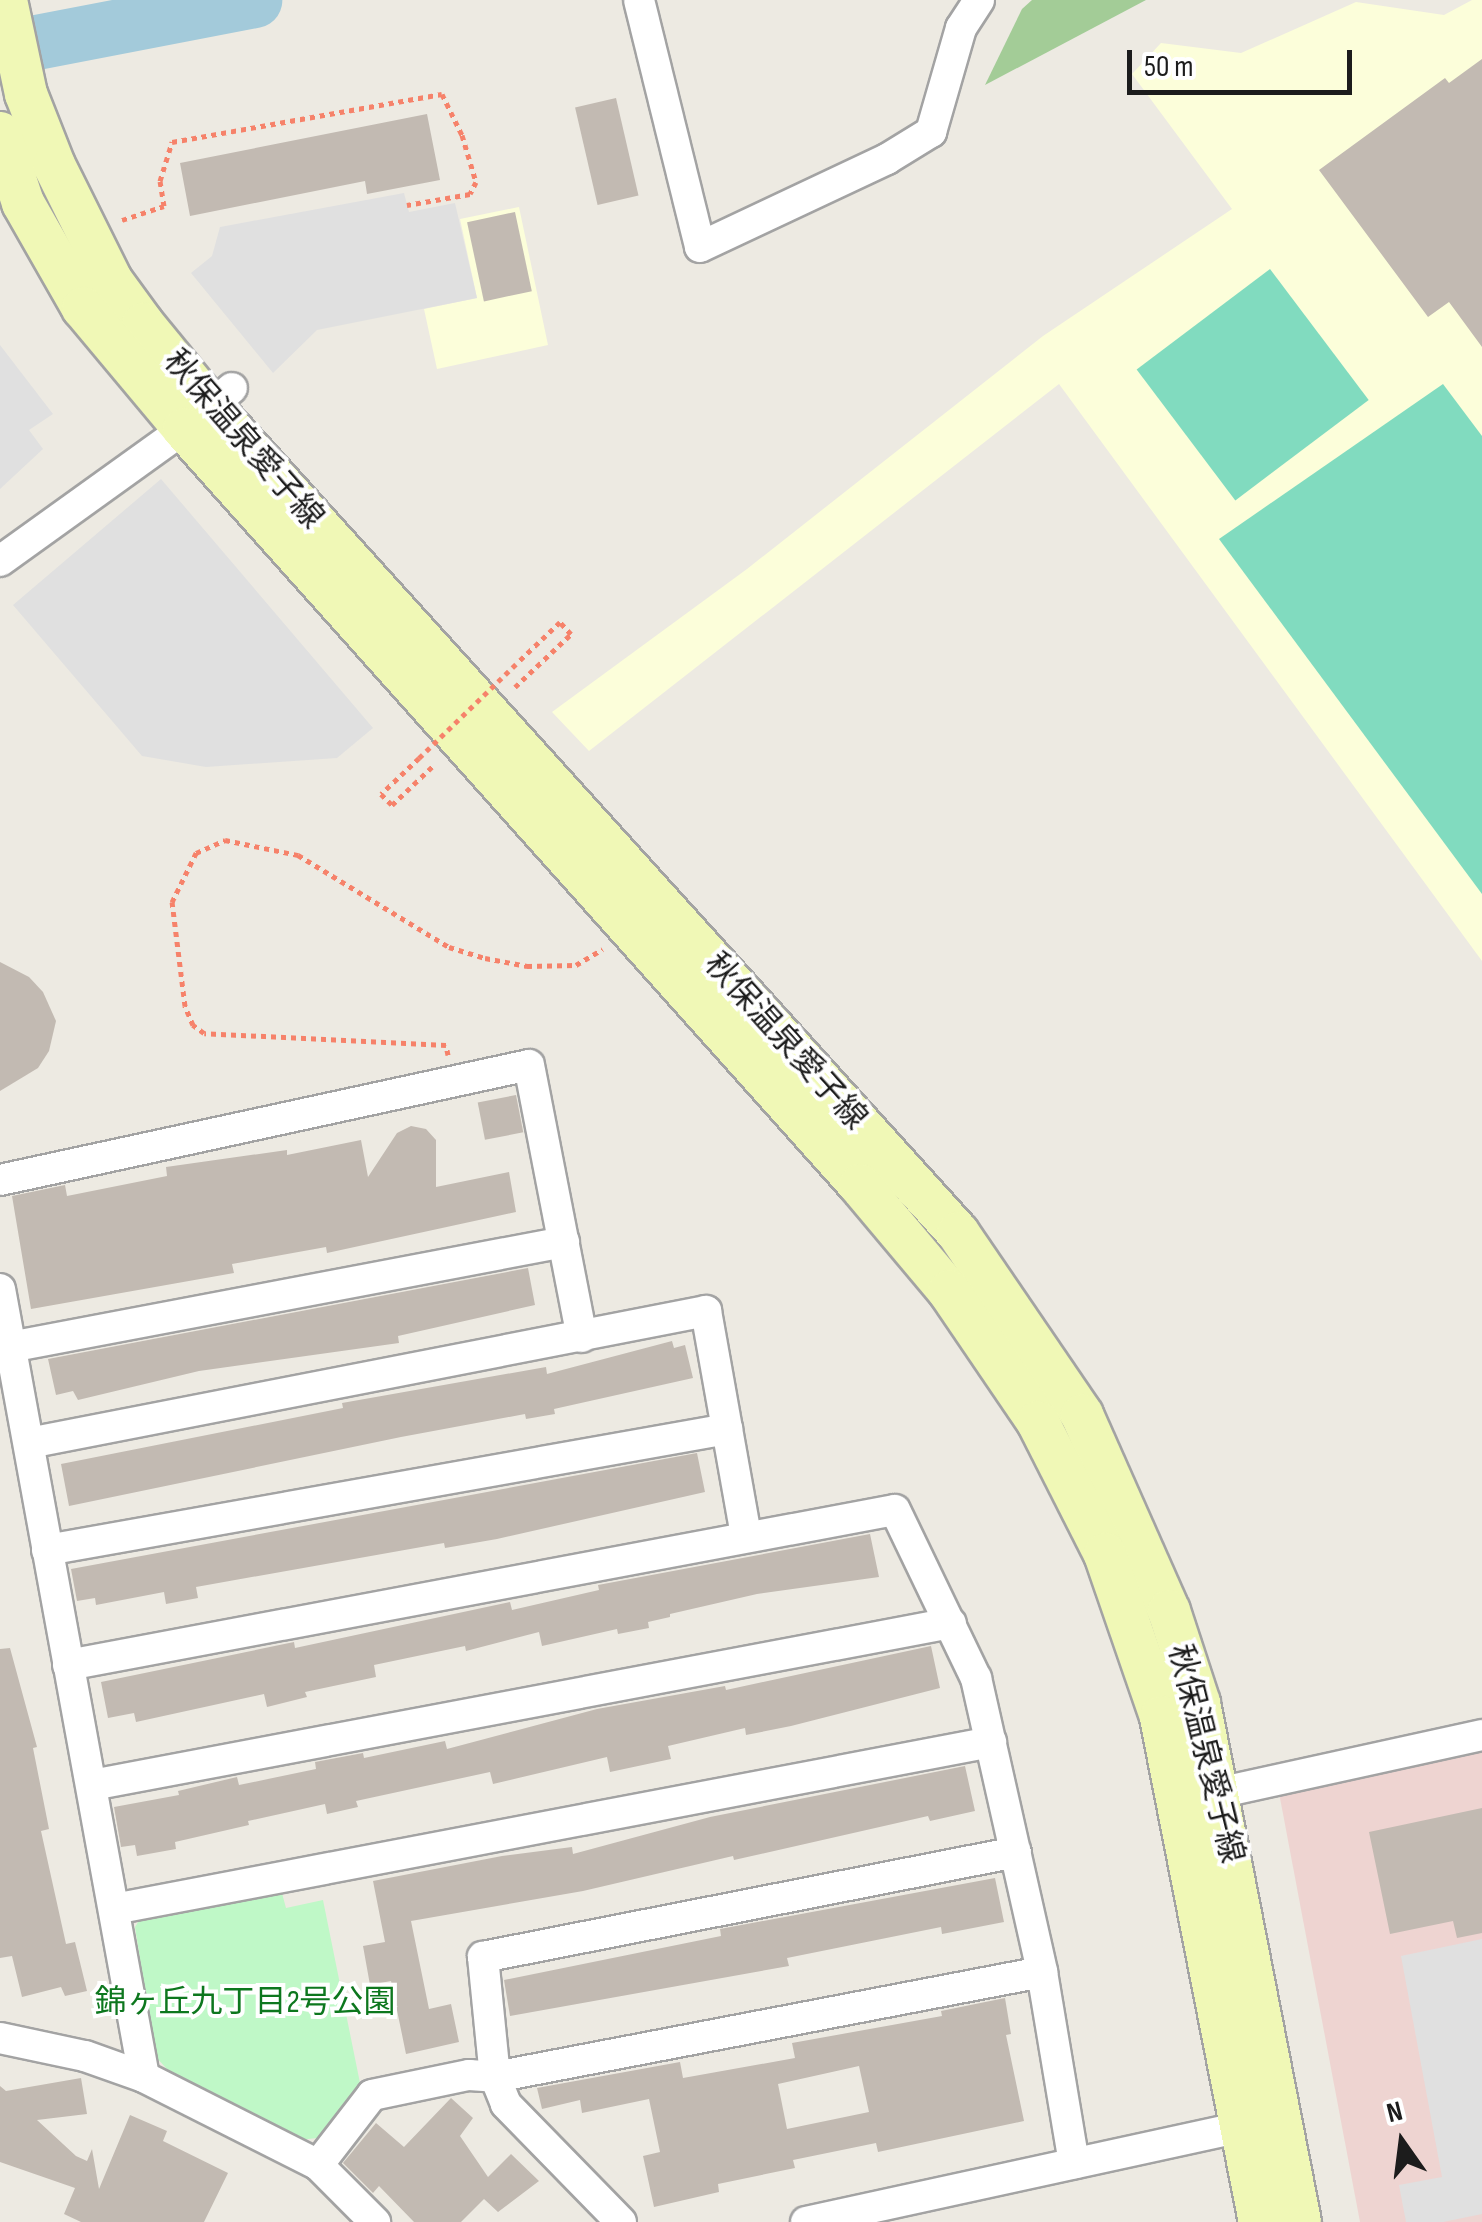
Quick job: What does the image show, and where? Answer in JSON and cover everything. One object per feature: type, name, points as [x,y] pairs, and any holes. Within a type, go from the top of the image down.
[{"type":"main road","name":"秋保温泉愛子線","points":[[6,0],[26,94],[54,165],[111,280],[209,407],[948,1291],[1038,1422],[1104,1554],[1160,1717],[1261,2123],[1300,2222]]},
{"type":"main road","name":"秋保温泉愛子線","points":[[0,133],[23,203],[82,308],[209,407],[958,1233],[1082,1416],[1129,1512],[1169,1611],[1198,1703],[1218,1793],[1261,2123],[1260,2222]]},
{"type":"street","points":[[639,0],[700,246],[887,159],[931,132],[961,28],[979,0]]},
{"type":"street","points":[[0,561],[209,407]]},
{"type":"street","points":[[0,1180],[530,1065],[582,1338]]},
{"type":"street","points":[[10,1347],[564,1242]]},
{"type":"street","points":[[0,1289],[144,2076]]},
{"type":"street","points":[[29,1443],[706,1311],[746,1535]]},
{"type":"street","points":[[47,1550],[728,1428]]},
{"type":"street","points":[[68,1665],[894,1510],[976,1678],[1042,1972],[1074,2163]]},
{"type":"street","points":[[92,1784],[950,1623]]},
{"type":"street","points":[[1218,1793],[1482,1735]]},
{"type":"street","points":[[114,1909],[992,1742]]},
{"type":"street","points":[[621,2222],[506,2104],[495,2077],[483,1957],[1016,1852]]},
{"type":"street","points":[[318,2165],[372,2095],[469,2075],[495,2077],[1042,1972]]},
{"type":"street","points":[[0,2038],[85,2056],[144,2076],[318,2165],[375,2222]]},
{"type":"street","points":[[806,2222],[1261,2123]]},
{"type":"path","points":[[111,225],[141,210],[164,206],[160,181],[172,142],[442,94],[462,135],[476,182],[470,194],[406,205]]},
{"type":"path","points":[[435,764],[392,805],[381,794],[560,622],[571,634],[509,693]]},
{"type":"path","points":[[454,1082],[446,1045],[204,1033],[193,1025],[185,1006],[172,902],[196,853],[226,840],[298,855],[449,947],[485,958],[527,966],[576,965],[603,949]]},
{"type":"shaded area","points":[[1472,0],[1482,0],[1482,961],[1059,384],[589,751],[552,712],[747,569],[1043,336],[1232,209],[1132,74],[1161,43],[1241,53],[1356,2],[1444,15]]},
{"type":"shaded area","points":[[404,193],[409,212],[455,203],[477,298],[317,330],[273,373],[191,273],[212,256],[220,227]]},
{"type":"shaded area","points":[[519,207],[548,345],[437,369],[424,309],[477,298],[460,219]]},
{"type":"shaded area","points":[[0,345],[53,414],[29,430],[43,449],[0,489]]},
{"type":"shaded area","points":[[161,479],[373,728],[337,758],[206,767],[142,756],[13,605]]},
{"type":"shaded area","points":[[1482,1735],[1482,2222],[1360,2222],[1277,1782]]},
{"type":"shaded area","points":[[1482,1939],[1482,2214],[1443,2222],[1406,2222],[1399,2185],[1442,2177],[1401,1956]]},
{"type":"green space","points":[[1032,0],[1146,0],[985,85],[1022,9]]},
{"type":"green space","points":[[1270,269],[1369,400],[1235,500],[1137,370]]},
{"type":"green space","points":[[1443,384],[1482,436],[1482,894],[1219,539]]},
{"type":"green space","name":"錦ヶ丘九丁目2号公園","points":[[280,1886],[286,1908],[323,1900],[360,2083],[317,2138],[292,2141],[177,2080],[155,2056],[135,1927],[145,1911]]},
{"type":"building","points":[[1482,59],[1482,347],[1449,302],[1428,317],[1319,170],[1445,78],[1449,83]]},
{"type":"building","points":[[616,98],[638,195],[598,205],[575,107]]},
{"type":"building","points":[[427,114],[440,180],[367,194],[365,181],[190,216],[180,163]]},
{"type":"building","points":[[515,212],[532,291],[484,301],[467,222]]},
{"type":"building","points":[[0,962],[29,977],[43,992],[56,1021],[49,1051],[38,1068],[0,1091]]},
{"type":"building","points":[[516,1095],[523,1132],[485,1140],[478,1102]]},
{"type":"building","points":[[411,1126],[426,1129],[436,1140],[436,1187],[509,1172],[516,1212],[327,1253],[326,1247],[232,1264],[234,1273],[31,1309],[12,1196],[65,1185],[67,1196],[167,1176],[166,1167],[287,1150],[287,1155],[361,1140],[368,1177],[397,1133]]},
{"type":"building","points":[[528,1268],[535,1305],[398,1336],[399,1343],[199,1371],[78,1400],[73,1391],[56,1395],[48,1359]]},
{"type":"building","points":[[672,1341],[674,1348],[685,1345],[693,1378],[554,1409],[555,1414],[526,1419],[525,1414],[401,1437],[69,1506],[61,1464],[343,1408],[342,1403],[546,1367],[547,1374]]},
{"type":"building","points":[[697,1453],[705,1492],[497,1539],[445,1548],[444,1543],[196,1587],[198,1598],[166,1604],[164,1592],[96,1605],[95,1598],[77,1601],[71,1569]]},
{"type":"building","points":[[870,1534],[879,1577],[757,1594],[670,1614],[648,1622],[649,1628],[618,1634],[617,1629],[542,1646],[539,1632],[466,1651],[465,1646],[374,1665],[376,1677],[305,1692],[307,1697],[267,1707],[264,1694],[136,1722],[134,1713],[108,1718],[101,1682],[294,1642],[295,1648],[510,1602],[512,1610],[599,1590],[598,1585]]},
{"type":"building","points":[[931,1646],[940,1688],[791,1726],[746,1735],[745,1728],[668,1746],[671,1759],[610,1772],[607,1757],[493,1784],[490,1772],[356,1801],[358,1807],[327,1814],[325,1804],[248,1821],[249,1825],[175,1842],[176,1849],[137,1856],[135,1845],[121,1847],[114,1807],[179,1795],[178,1791],[237,1777],[239,1785],[316,1769],[315,1762],[363,1753],[364,1758],[445,1741],[447,1749],[597,1709],[725,1686],[726,1690]]},
{"type":"building","points":[[10,1648],[37,1747],[33,1748],[49,1829],[41,1831],[66,1944],[75,1942],[87,1991],[65,1996],[61,1987],[22,1997],[12,1956],[0,1958],[0,1649]]},
{"type":"building","points":[[965,1766],[975,1811],[930,1821],[928,1816],[583,1891],[411,1921],[429,2009],[451,2004],[459,2042],[406,2054],[391,1981],[370,1985],[363,1946],[385,1942],[373,1881],[502,1856],[572,1847],[573,1854],[710,1817]]},
{"type":"building","points":[[1482,1808],[1482,1933],[1457,1938],[1453,1921],[1390,1934],[1369,1832]]},
{"type":"building","points":[[995,1878],[1004,1922],[942,1934],[941,1927],[787,1958],[789,1966],[510,2016],[504,1980],[721,1936],[720,1929]]},
{"type":"building","points":[[1005,1998],[1011,2034],[1006,2035],[1024,2121],[878,2152],[876,2143],[793,2160],[795,2168],[718,2184],[719,2192],[654,2207],[643,2156],[660,2152],[649,2099],[582,2113],[580,2100],[542,2109],[537,2088],[680,2062],[683,2078],[795,2058],[792,2043],[942,2016],[941,2011]],"holes":[[[859,2066],[869,2112],[787,2129],[778,2084]]]},
{"type":"building","points":[[81,2078],[87,2114],[37,2120],[76,2156],[87,2161],[92,2149],[99,2189],[130,2115],[167,2131],[163,2141],[228,2173],[204,2222],[81,2222],[64,2214],[75,2188],[0,2162],[0,2086],[6,2091]]},
{"type":"building","points":[[451,2098],[473,2118],[460,2136],[488,2177],[511,2154],[539,2181],[498,2212],[484,2199],[461,2222],[414,2222],[379,2186],[373,2193],[343,2163],[376,2123],[404,2147]]},
{"type":"waterway","points":[[0,49],[254,0]]}]
